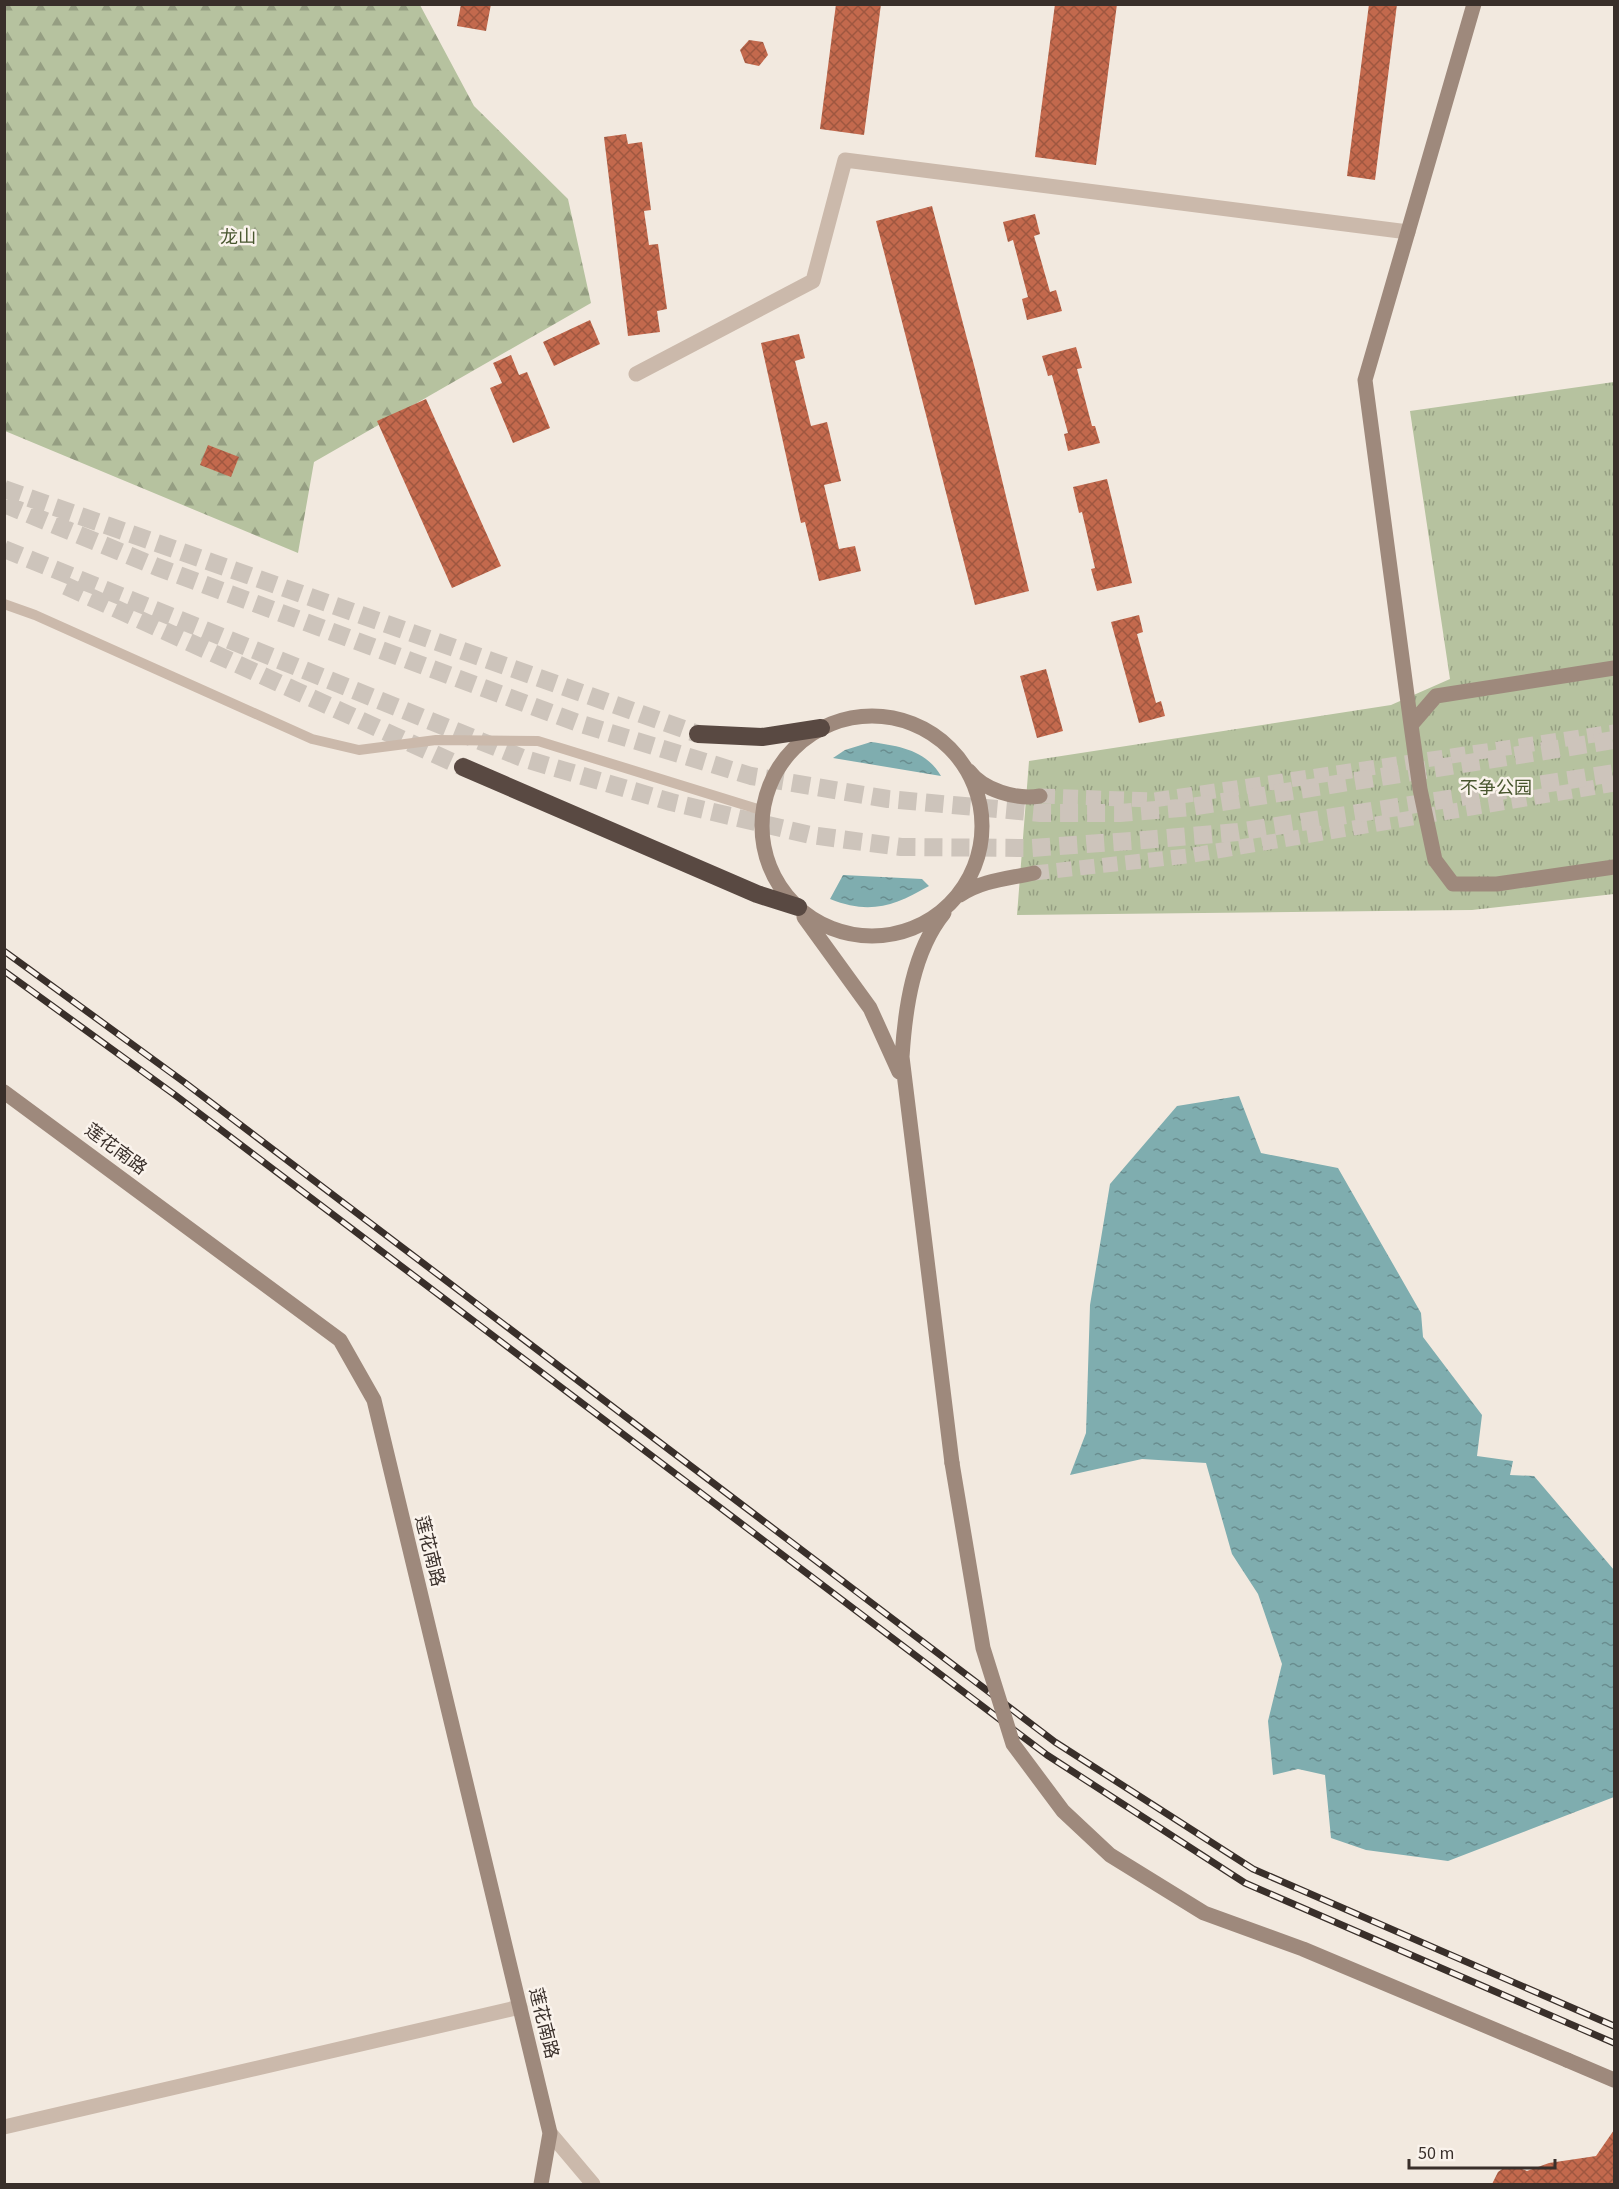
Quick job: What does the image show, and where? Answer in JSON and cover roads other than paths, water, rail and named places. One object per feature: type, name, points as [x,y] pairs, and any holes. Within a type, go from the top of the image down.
[{"type":"highway","points":[[698,734],[762,737],[821,728]]},
{"type":"highway","points":[[463,767],[757,894],[798,907]]},
{"type":"street","points":[[1474,4],[1365,380],[1420,789],[1435,860],[1453,884],[1497,885],[1614,867]]},
{"type":"street","points":[[636,374],[813,281],[845,160],[1408,232]]},
{"type":"street","points":[[1411,725],[1436,696],[1614,668]]},
{"type":"street","points":[[903,1082],[870,1008],[777,880],[766,853],[763,833],[764,811],[771,782],[779,766],[792,750],[821,728],[848,718],[872,715],[892,717],[927,730],[945,743],[974,777],[1010,795],[1040,796]]},
{"type":"street","points":[[966,766],[979,800],[982,836],[976,862],[958,895],[938,921],[924,950],[908,998],[902,1057],[903,1082],[952,1462],[983,1648],[1013,1744],[1063,1811],[1110,1855],[1204,1913],[1303,1949],[1614,2080]]},
{"type":"street","points":[[798,907],[830,928],[867,936],[906,931],[925,923],[958,895],[988,882],[1034,873]]},
{"type":"street","name":"莲花南路","points":[[4,1092],[340,1340],[374,1400],[550,2133],[541,2184]]},
{"type":"street","points":[[4,2127],[520,2007]]},
{"type":"street","points":[[550,2133],[593,2184]]},
{"type":"lane","points":[[4,604],[35,615],[312,739],[359,750],[436,740],[538,741],[764,811]]},
{"type":"water","points":[[871,742],[892,745],[920,755],[935,767],[941,776],[833,758],[845,750]]},
{"type":"water","points":[[843,875],[922,879],[929,886],[893,903],[857,907],[830,899]]},
{"type":"water","points":[[1239,1096],[1261,1153],[1338,1168],[1421,1313],[1423,1337],[1482,1415],[1477,1456],[1513,1461],[1510,1475],[1534,1476],[1614,1570],[1614,1797],[1448,1861],[1366,1850],[1331,1838],[1325,1775],[1298,1769],[1273,1775],[1268,1721],[1282,1664],[1258,1594],[1232,1554],[1206,1463],[1142,1459],[1070,1475],[1086,1433],[1090,1305],[1110,1184],[1177,1106]]},
{"type":"tunnel","points":[[4,489],[698,734]]},
{"type":"tunnel","points":[[4,504],[157,567],[578,723],[751,776],[888,799],[1040,813],[1120,813],[1191,807],[1614,740]]},
{"type":"tunnel","points":[[4,549],[525,759],[671,802],[810,835],[901,847],[1031,848],[1144,840],[1238,832],[1614,773]]},
{"type":"tunnel","points":[[66,586],[463,767]]},
{"type":"tunnel","points":[[1040,796],[1154,800],[1614,732]]},
{"type":"tunnel","points":[[1034,873],[1187,856],[1614,784]]},
{"type":"railway","points":[[4,951],[184,1082],[1055,1742],[1253,1869],[1614,2026]]},
{"type":"railway","points":[[4,971],[175,1095],[1047,1755],[1245,1883],[1614,2043]]},
{"type":"park label","name":"龙山","points":[[238,237]]},
{"type":"park label","name":"不争公园","points":[[1496,788]]}]
